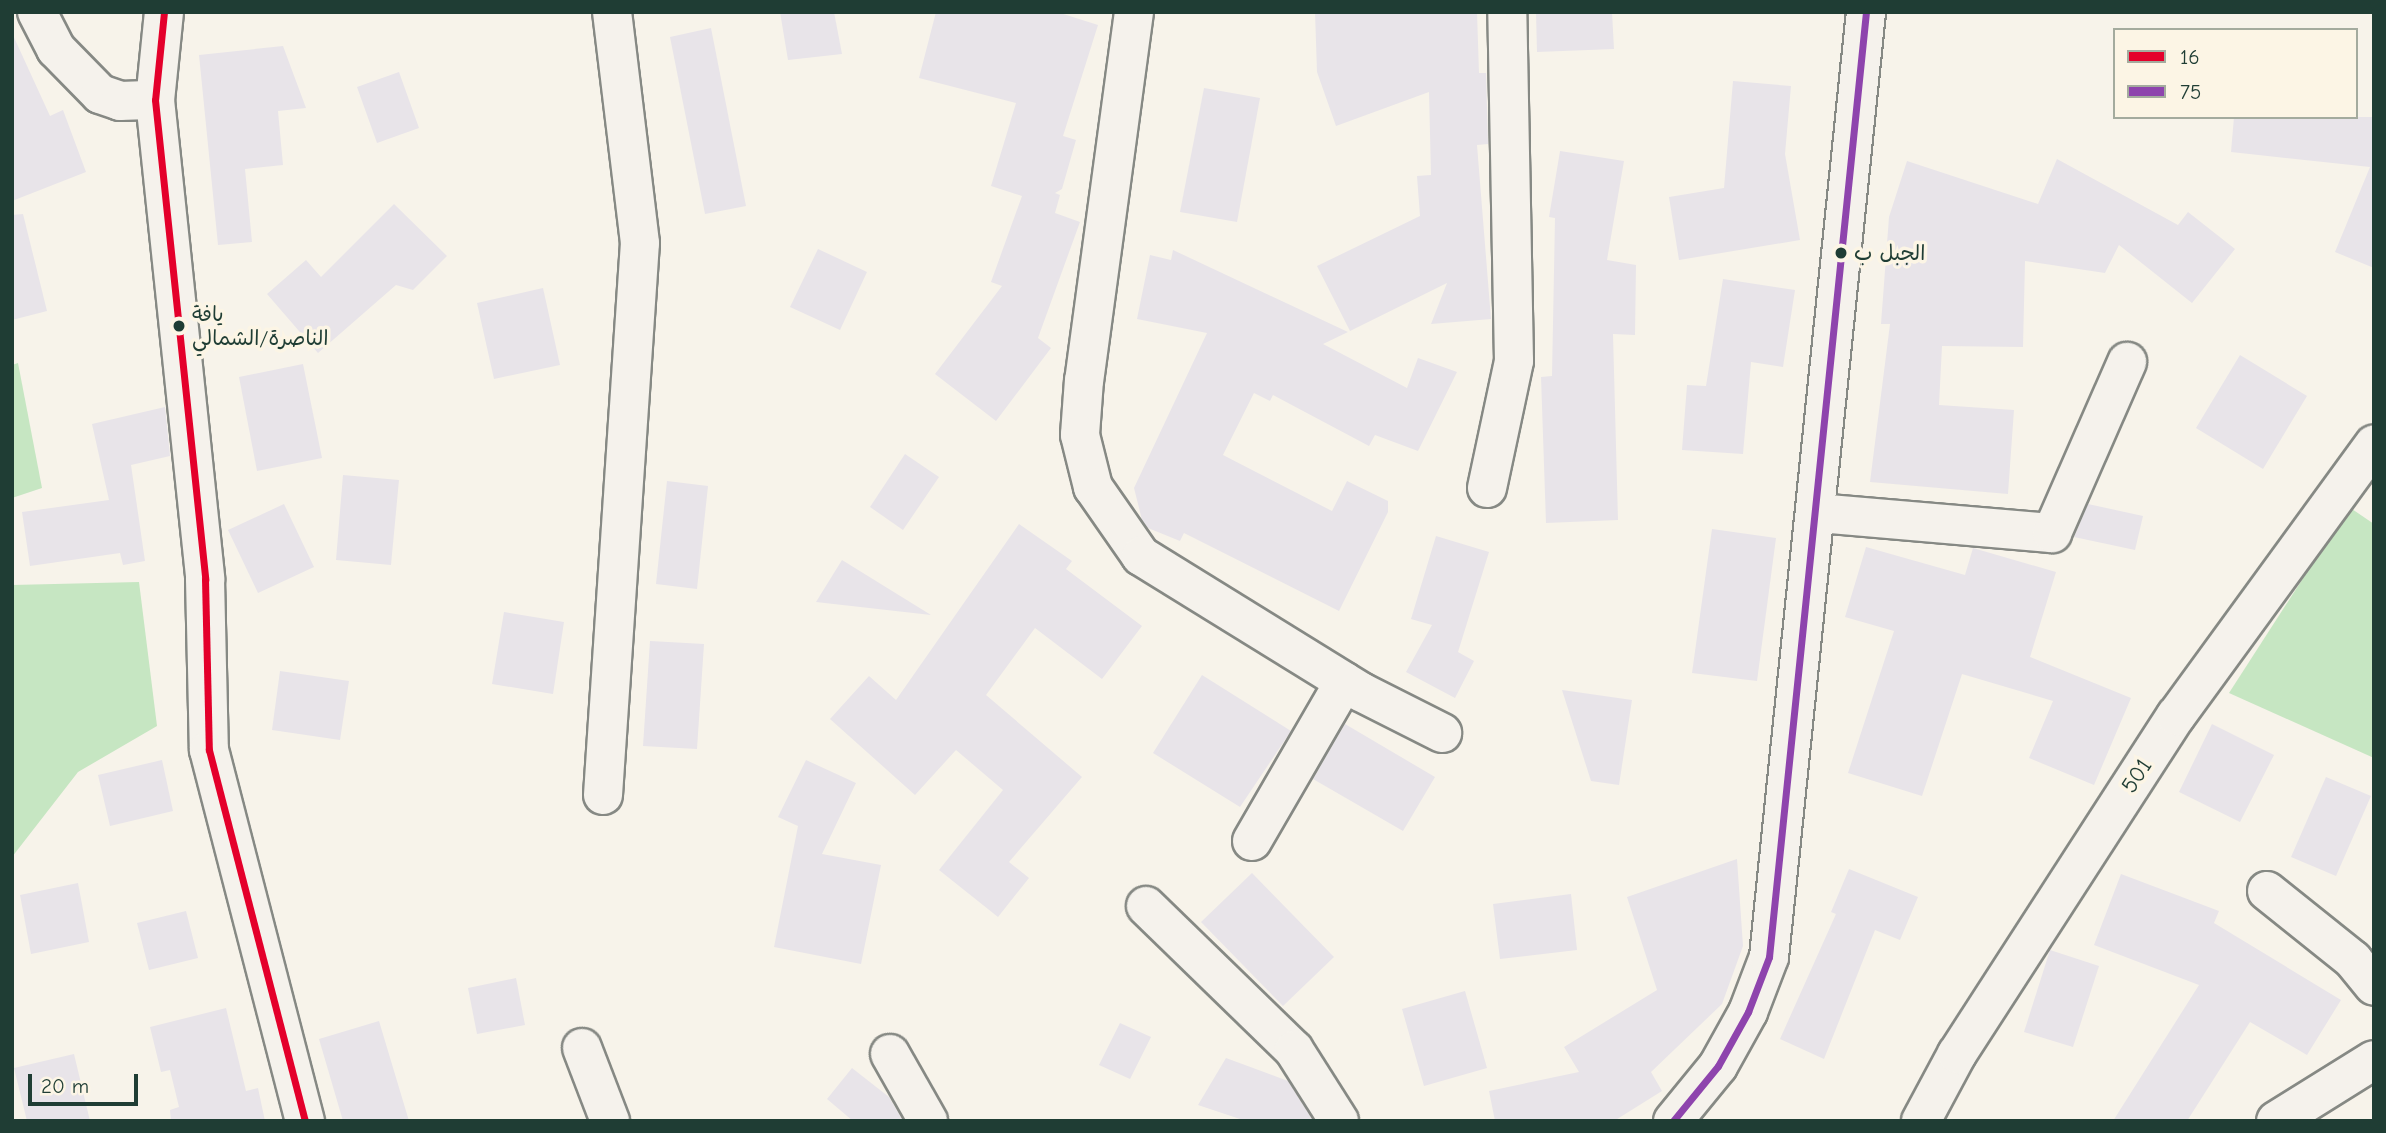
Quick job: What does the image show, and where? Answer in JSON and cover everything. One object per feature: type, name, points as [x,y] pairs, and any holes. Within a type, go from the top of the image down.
[{"type":"street","points":[[37,12],[57,49],[100,94],[120,101],[155,100]]},
{"type":"street","points":[[164,12],[155,100],[205,579],[209,750],[305,1121]]},
{"type":"street","points":[[603,795],[640,243],[612,12]]},
{"type":"street","points":[[1134,12],[1084,380],[1080,435],[1094,487],[1141,556],[1344,682],[1442,733]]},
{"type":"street","points":[[1487,488],[1514,361],[1507,12]]},
{"type":"street","points":[[1673,1121],[1718,1066],[1748,1012],[1769,957],[1818,513],[1866,12]]},
{"type":"street","points":[[1818,513],[2052,533],[2127,362]]},
{"type":"street","name":"501","points":[[1921,1121],[1957,1054],[2176,716],[2374,444]]},
{"type":"street","points":[[1252,841],[1344,682]]},
{"type":"street","points":[[2267,891],[2353,960],[2374,986]]},
{"type":"street","points":[[1146,906],[1294,1050],[1339,1121]]},
{"type":"street","points":[[582,1048],[610,1121]]},
{"type":"street","points":[[890,1054],[928,1121]]},
{"type":"street","points":[[2276,1121],[2374,1060]]},
{"type":"green space","points":[[18,363],[42,488],[12,498],[12,365]]},
{"type":"green space","points":[[2349,507],[2374,524],[2374,758],[2229,693]]},
{"type":"green space","points":[[139,582],[157,726],[78,772],[12,857],[12,585]]},
{"type":"building","points":[[780,12],[834,12],[842,54],[788,60]]},
{"type":"building","points":[[936,12],[1057,12],[1098,25],[1063,136],[1076,140],[1062,189],[1055,193],[1060,195],[1055,213],[1080,222],[1038,338],[1051,348],[996,421],[935,374],[1002,286],[991,282],[1022,196],[991,186],[1016,103],[919,78]]},
{"type":"building","points":[[1315,12],[1477,12],[1479,73],[1486,73],[1488,144],[1477,145],[1491,319],[1431,324],[1447,283],[1350,331],[1317,266],[1420,216],[1417,176],[1431,175],[1429,92],[1336,126],[1317,72]]},
{"type":"building","points":[[1536,12],[1612,12],[1614,49],[1537,52]]},
{"type":"building","points":[[711,28],[746,206],[705,214],[670,37]]},
{"type":"building","points":[[12,33],[50,116],[63,110],[86,172],[12,201]]},
{"type":"building","points":[[283,46],[306,108],[278,111],[283,165],[245,169],[252,242],[218,245],[199,55]]},
{"type":"building","points":[[399,72],[419,128],[377,143],[357,87]]},
{"type":"building","points":[[1733,81],[1791,86],[1785,154],[1800,240],[1679,260],[1669,197],[1724,188]]},
{"type":"building","points":[[1204,88],[1260,98],[1237,222],[1180,212]]},
{"type":"building","points":[[2374,117],[2374,268],[2335,252],[2370,167],[2231,152],[2234,119]]},
{"type":"building","points":[[1560,151],[1624,161],[1607,260],[1636,265],[1635,335],[1613,334],[1618,520],[1546,523],[1541,377],[1552,376],[1555,218],[1549,217]]},
{"type":"building","points":[[2057,159],[2178,225],[2188,212],[2235,249],[2192,303],[2119,245],[2105,273],[2025,261],[2023,347],[1942,346],[1939,405],[2014,410],[2008,494],[1870,482],[1890,324],[1881,324],[1889,217],[1907,161],[2038,204]]},
{"type":"building","points":[[394,204],[447,256],[413,290],[396,285],[318,353],[267,294],[306,260],[321,277]]},
{"type":"building","points":[[23,214],[47,311],[12,320],[12,215]]},
{"type":"building","points":[[818,249],[867,272],[840,330],[790,307]]},
{"type":"building","points":[[1173,250],[1348,332],[1323,344],[1407,388],[1418,358],[1457,372],[1418,451],[1375,435],[1369,446],[1273,395],[1270,401],[1254,393],[1223,455],[1332,511],[1347,481],[1388,501],[1388,512],[1339,611],[1184,533],[1180,541],[1148,528],[1142,520],[1134,488],[1207,333],[1137,319],[1150,255],[1171,260]]},
{"type":"building","points":[[1723,279],[1795,290],[1783,367],[1751,362],[1743,454],[1682,450],[1687,385],[1706,386]]},
{"type":"building","points":[[543,288],[560,365],[494,379],[477,303]]},
{"type":"building","points":[[2240,355],[2307,396],[2263,469],[2196,428]]},
{"type":"building","points":[[303,364],[322,458],[257,471],[239,377]]},
{"type":"building","points":[[165,407],[170,456],[131,465],[145,561],[123,565],[120,553],[30,566],[22,512],[109,500],[92,424]]},
{"type":"building","points":[[905,454],[939,477],[903,530],[870,507]]},
{"type":"building","points":[[343,475],[399,480],[391,565],[336,560]]},
{"type":"building","points":[[667,481],[708,486],[697,589],[656,584]]},
{"type":"building","points":[[284,504],[314,567],[258,593],[228,530]]},
{"type":"building","points":[[2088,504],[2143,516],[2135,550],[2074,537]]},
{"type":"building","points":[[1019,524],[1072,561],[1066,569],[1142,626],[1102,679],[1035,628],[986,695],[1082,777],[1009,862],[1029,878],[998,917],[939,870],[1003,790],[956,750],[915,795],[830,719],[869,676],[896,700]]},
{"type":"building","points":[[1712,529],[1776,538],[1757,681],[1692,673]]},
{"type":"building","points":[[1436,536],[1489,552],[1458,652],[1474,661],[1455,698],[1406,672],[1432,625],[1411,619]]},
{"type":"building","points":[[1866,547],[1965,575],[1973,548],[2056,572],[2030,657],[2131,698],[2094,785],[2029,758],[2053,701],[1962,674],[1922,796],[1848,773],[1894,631],[1845,617]]},
{"type":"building","points":[[842,560],[931,615],[816,602]]},
{"type":"building","points":[[504,612],[564,622],[553,694],[492,684]]},
{"type":"building","points":[[650,641],[704,644],[697,749],[643,746]]},
{"type":"building","points":[[280,671],[349,681],[340,740],[272,730]]},
{"type":"building","points":[[1202,675],[1291,731],[1240,807],[1153,753]]},
{"type":"building","points":[[1562,690],[1632,700],[1619,785],[1591,781]]},
{"type":"building","points":[[1345,724],[1435,777],[1403,831],[1313,779]]},
{"type":"building","points":[[2212,724],[2274,755],[2240,822],[2179,792]]},
{"type":"building","points":[[162,760],[173,811],[110,826],[98,775]]},
{"type":"building","points":[[806,760],[856,783],[822,854],[881,865],[861,964],[774,947],[798,826],[778,817]]},
{"type":"building","points":[[2326,777],[2371,796],[2336,876],[2291,857]]},
{"type":"building","points":[[1737,859],[1743,946],[1722,1004],[1651,1072],[1662,1091],[1614,1121],[1495,1121],[1489,1091],[1579,1072],[1564,1047],[1657,990],[1627,897]]},
{"type":"building","points":[[1849,869],[1918,897],[1900,940],[1875,930],[1824,1059],[1780,1039],[1836,914],[1831,912]]},
{"type":"building","points":[[1252,873],[1334,957],[1283,1006],[1201,922]]},
{"type":"building","points":[[2121,874],[2219,911],[2214,923],[2341,1000],[2307,1055],[2250,1022],[2187,1121],[2113,1121],[2199,985],[2094,945]]},
{"type":"building","points":[[78,883],[89,942],[31,954],[20,895]]},
{"type":"building","points":[[1571,894],[1577,950],[1500,959],[1493,904]]},
{"type":"building","points":[[186,911],[198,958],[149,970],[137,923]]},
{"type":"building","points":[[2050,950],[2099,966],[2073,1047],[2024,1032]]},
{"type":"building","points":[[516,978],[525,1025],[477,1034],[468,988]]},
{"type":"building","points":[[1465,991],[1487,1068],[1424,1086],[1402,1009]]},
{"type":"building","points":[[226,1008],[246,1091],[258,1088],[265,1121],[171,1121],[170,1110],[179,1107],[170,1070],[161,1072],[150,1027]]},
{"type":"building","points":[[379,1021],[409,1121],[343,1121],[319,1039]]},
{"type":"building","points":[[1120,1023],[1151,1037],[1130,1079],[1099,1065]]},
{"type":"building","points":[[74,1054],[90,1121],[27,1121],[14,1068]]},
{"type":"building","points":[[1226,1058],[1288,1081],[1313,1121],[1246,1121],[1198,1105]]},
{"type":"building","points":[[852,1068],[889,1097],[903,1121],[853,1121],[827,1099]]},
{"type":"transit line","name":"16","points":[[164,12],[155,100],[205,579],[209,750],[305,1121]]},
{"type":"transit line","name":"75","points":[[1673,1121],[1718,1066],[1748,1012],[1769,957],[1866,12]]},
{"type":"place","name":"الجبل ب","points":[[1841,253]]},
{"type":"place","name":"يافة الناصرة/الشمالي","points":[[179,326]]}]
